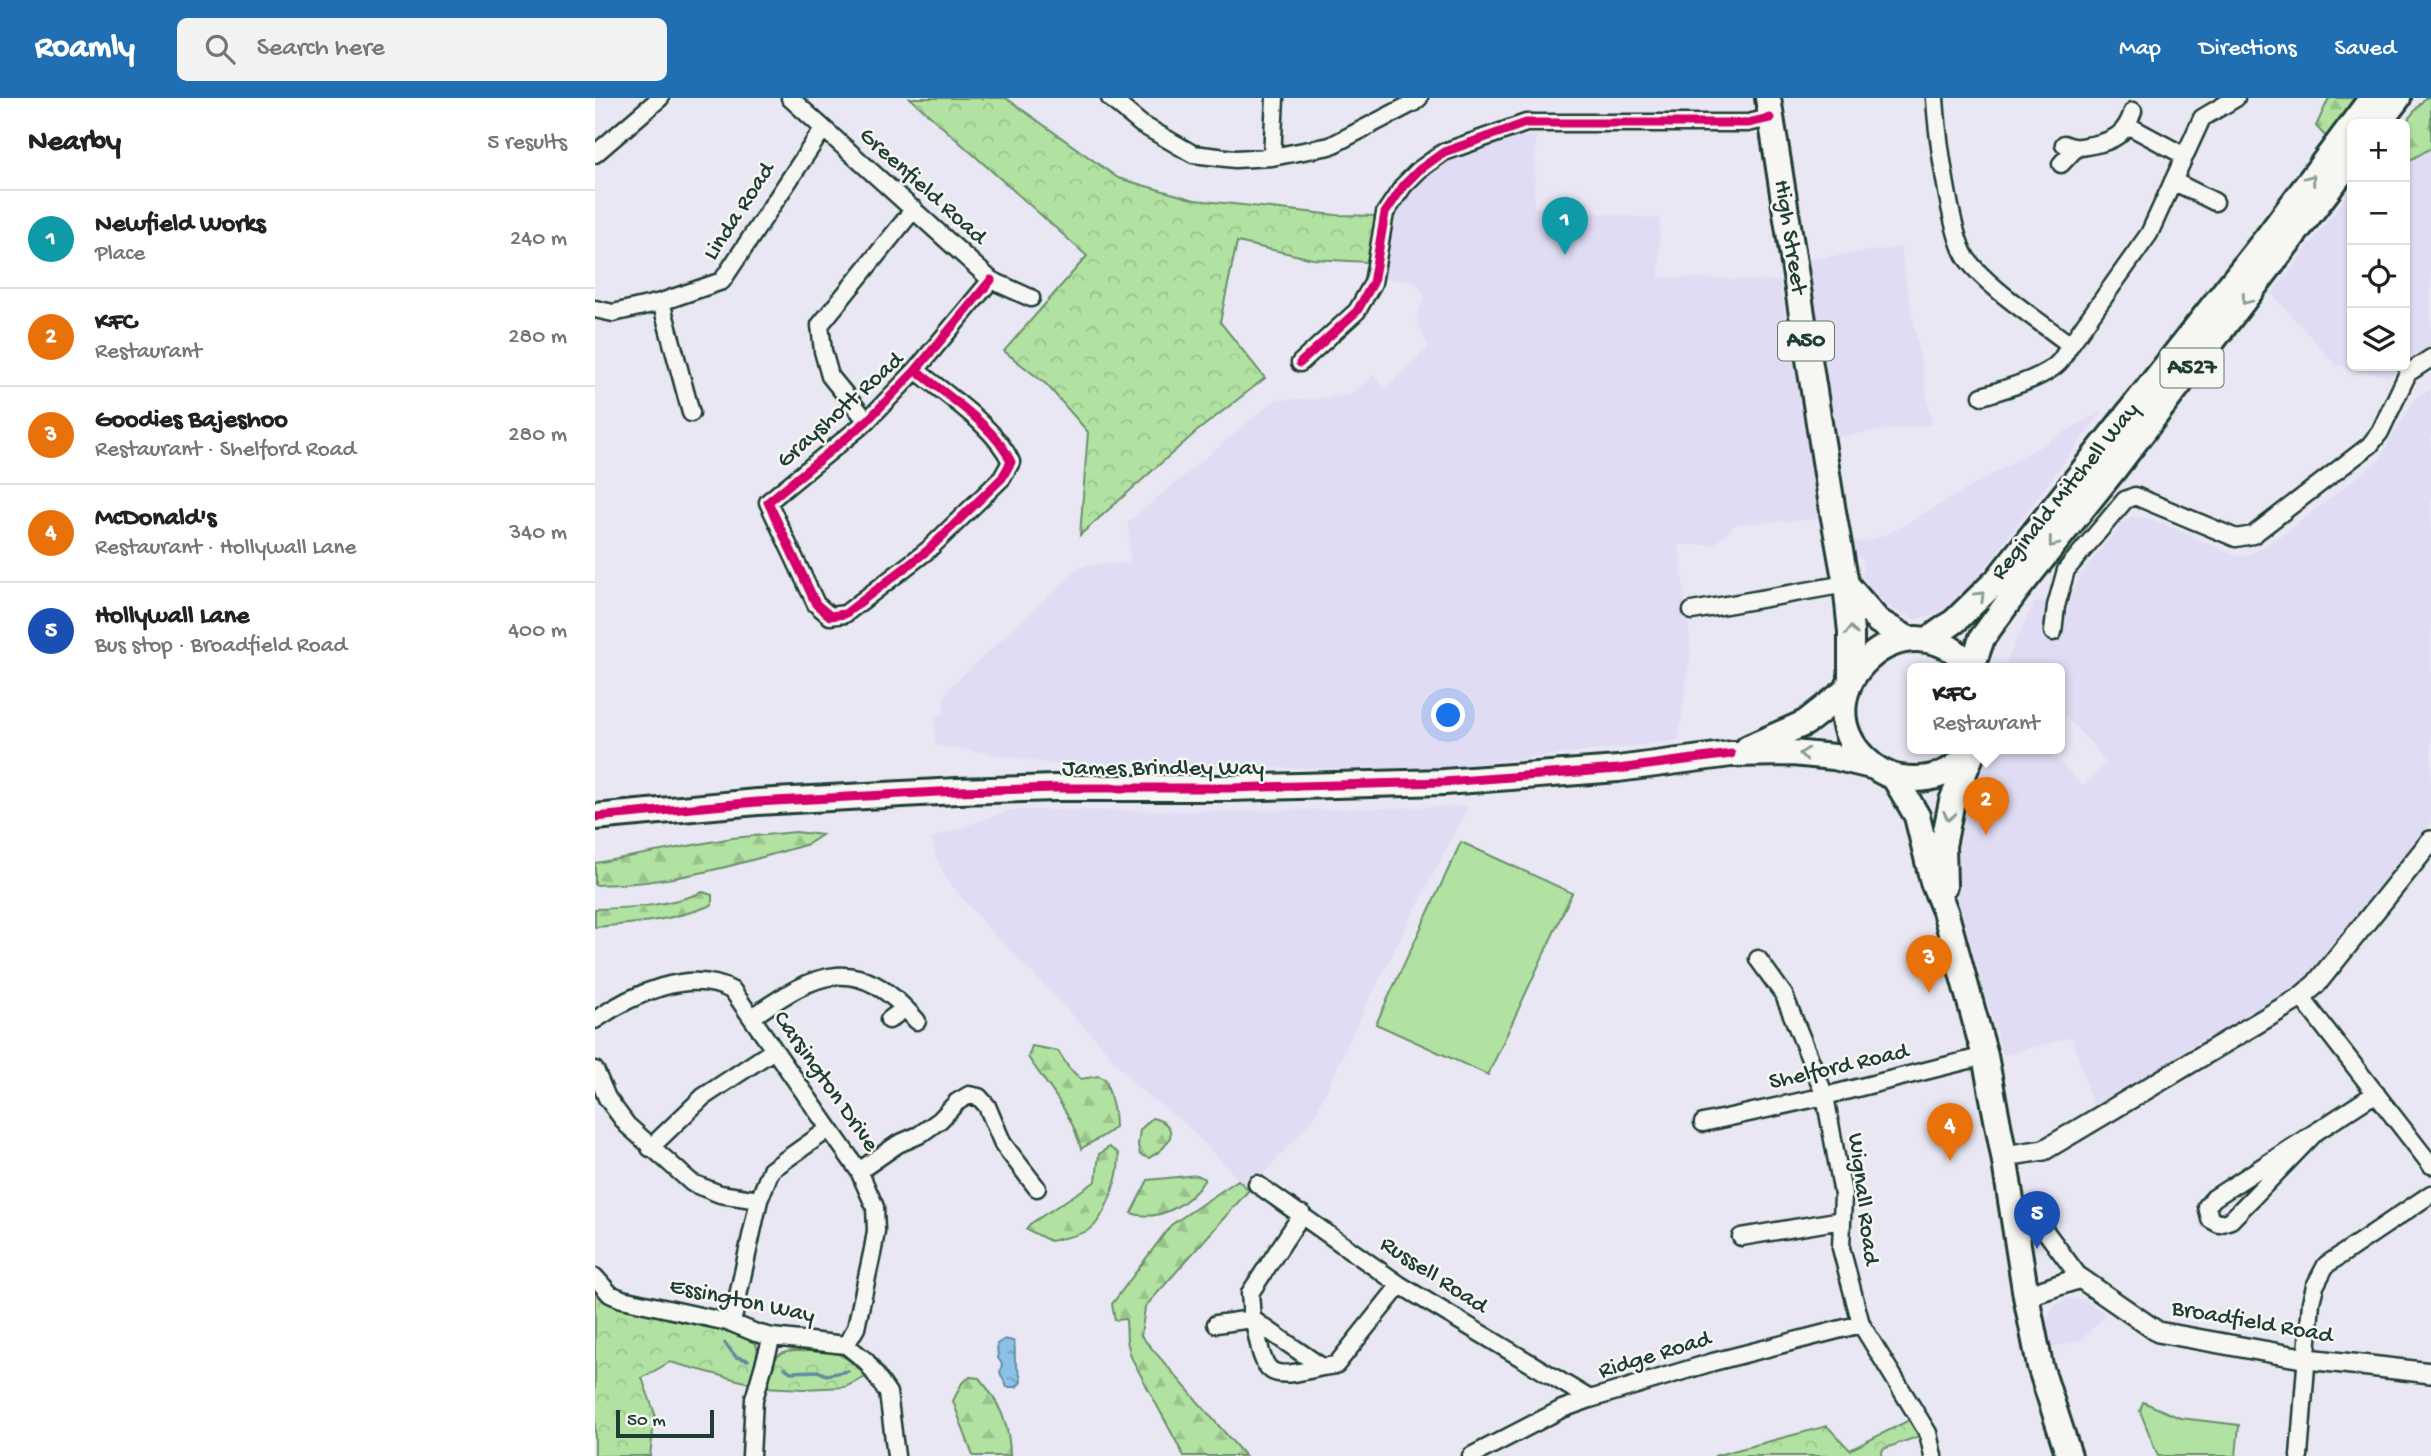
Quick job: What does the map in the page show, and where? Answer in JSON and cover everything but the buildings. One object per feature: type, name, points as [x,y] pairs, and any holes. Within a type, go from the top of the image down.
[{"type":"main road","name":"Reginald Mitchell Way","points":[[1849,684],[1865,659],[1878,649],[1918,639],[1955,621],[2005,570],[2270,234],[2372,98]]},
{"type":"main road","points":[[2382,119],[2398,98]]},
{"type":"main road","name":"High Street","points":[[1769,108],[1846,584],[1851,632],[1849,684]]},
{"type":"main road","name":"Reginald Mitchell Way","points":[[1974,663],[1982,638],[2017,590],[2115,468],[2347,166]]},
{"type":"main road","points":[[1846,584],[1878,621],[1918,639],[1950,648],[1966,663]]},
{"type":"main road","name":"James Brindley Way","points":[[1731,754],[1805,723],[1849,684]]},
{"type":"main road","name":"A50","points":[[1849,684],[1844,703],[1845,723],[1858,752],[1871,765],[1894,777],[1918,780],[1942,775],[1969,754]]},
{"type":"main road","name":"James Brindley Way","points":[[595,817],[757,802],[924,792],[1055,788],[1242,788],[1444,782],[1618,769],[1731,754],[1792,753],[1834,757],[1871,765]]},
{"type":"main road","points":[[1945,911],[1943,846],[1952,801],[1971,754]]},
{"type":"main road","points":[[1894,777],[1917,816],[1933,882],[1945,911],[1985,1056],[2040,1366],[2069,1456]]},
{"type":"street","points":[[595,154],[660,98]]},
{"type":"street","name":"Greenfield Road","points":[[790,98],[991,280],[1031,298]]},
{"type":"street","points":[[1109,98],[1141,124],[1193,154],[1235,159],[1272,157],[1330,146],[1419,98]]},
{"type":"street","points":[[1272,157],[1275,98]]},
{"type":"street","points":[[1935,98],[1956,233],[1965,257],[1980,275],[2070,345]]},
{"type":"street","points":[[1982,396],[2045,373],[2060,362],[2149,234],[2202,118],[2236,98]]},
{"type":"street","points":[[1300,363],[1357,311],[1373,283],[1385,213],[1404,185],[1444,152],[1526,123],[1748,123],[1769,108]]},
{"type":"street","points":[[2061,164],[2070,146],[2112,141],[2131,119],[2183,155]]},
{"type":"street","name":"Linda Road","points":[[595,309],[613,313],[661,302],[722,281],[823,129]]},
{"type":"street","points":[[2173,181],[2215,202]]},
{"type":"street","points":[[867,421],[830,376],[820,325],[914,209]]},
{"type":"street","name":"Grayshott Road","points":[[916,370],[981,424],[1007,451],[1011,461],[1002,478],[928,550],[845,614],[830,616],[816,604],[768,502],[867,421],[916,370],[991,280]]},
{"type":"street","points":[[661,302],[691,413]]},
{"type":"street","points":[[2053,632],[2056,606],[2066,570],[2125,500],[2135,496],[2236,538],[2253,535],[2370,445],[2380,432],[2408,373],[2431,358]]},
{"type":"street","points":[[1692,611],[1846,584]]},
{"type":"street","points":[[2004,1156],[2044,1150],[2301,997],[2316,984],[2431,841]]},
{"type":"street","name":"Wignall Road","points":[[1758,959],[1784,995],[1825,1096],[1843,1194],[1841,1248],[1861,1324],[1927,1433],[1933,1456]]},
{"type":"street","points":[[752,1017],[810,981],[832,976],[851,976],[884,989],[917,1021]]},
{"type":"street","name":"Carsington Drive","points":[[595,1020],[618,1004],[643,992],[696,982],[715,983],[733,991],[859,1171],[875,1207],[876,1231],[856,1328],[846,1345]]},
{"type":"street","points":[[2301,997],[2431,1165]]},
{"type":"street","points":[[889,1020],[905,1008]]},
{"type":"street","points":[[650,1148],[703,1097],[774,1050]]},
{"type":"street","name":"Shelford Road","points":[[1703,1123],[1985,1056]]},
{"type":"street","points":[[595,1070],[607,1098],[628,1125],[650,1148],[692,1183],[703,1189],[759,1200]]},
{"type":"street","points":[[2317,1131],[2231,1220],[2219,1224],[2210,1219],[2207,1206],[2214,1199],[2317,1131],[2376,1093]]},
{"type":"street","points":[[859,1171],[898,1144],[919,1135],[940,1121],[957,1102],[969,1095],[979,1097],[988,1106],[1003,1144],[1037,1188]]},
{"type":"street","points":[[732,1322],[759,1200],[771,1170],[829,1129]]},
{"type":"street","name":"Russell Road","points":[[1258,1184],[1400,1286],[1590,1399]]},
{"type":"street","points":[[2299,1456],[2311,1302],[2315,1286],[2326,1265],[2431,1194]]},
{"type":"street","points":[[1302,1214],[1250,1293],[1261,1357],[1267,1369],[1280,1375],[1336,1365],[1400,1286]]},
{"type":"street","points":[[1741,1237],[1842,1220]]},
{"type":"street","name":"Broadfield Road","points":[[2043,1228],[2080,1278],[2158,1332],[2308,1359],[2431,1373]]},
{"type":"street","name":"Essington Way","points":[[595,1277],[610,1294],[622,1299],[732,1322],[772,1337],[846,1345]]},
{"type":"street","points":[[2026,1296],[2080,1278]]},
{"type":"street","points":[[1216,1324],[1253,1320],[1322,1367]]},
{"type":"street","name":"Ridge Road","points":[[1471,1456],[1562,1409],[1590,1399],[1713,1362],[1861,1324]]},
{"type":"street","points":[[751,1456],[754,1399],[772,1337]]},
{"type":"street","points":[[846,1345],[866,1361],[888,1393],[897,1456]]},
{"type":"shaded area","points":[[1536,136],[1534,207],[1660,219],[1659,277],[1779,281],[1822,519],[1736,524],[1714,545],[1679,545],[1691,650],[1678,741],[1430,769],[1064,766],[936,745],[934,716],[944,714],[944,698],[949,688],[1078,569],[1088,565],[1130,563],[1128,522],[1275,400],[1352,394],[1373,375],[1385,389],[1428,347],[1416,319],[1425,296],[1416,281],[1380,279],[1392,216],[1409,187],[1431,170],[1502,138]]},
{"type":"shaded area","points":[[2431,148],[2431,349],[2410,363],[2410,160]]},
{"type":"shaded area","points":[[2347,196],[2347,368],[2336,365],[2272,294]]},
{"type":"shaded area","points":[[1900,247],[1932,424],[1833,437],[1805,260]]},
{"type":"shaded area","points":[[2362,371],[2397,371],[2388,377]]},
{"type":"shaded area","points":[[2431,389],[2431,823],[2304,980],[2293,990],[2093,1107],[2072,1037],[2003,1055],[1957,897],[1957,862],[1969,795],[1982,769],[1994,754],[2052,754],[2083,786],[2106,763],[2065,716],[2065,663],[2006,663],[2016,640],[2034,603],[2070,600],[2080,575],[2123,522],[2133,516],[2149,518],[2237,556],[2249,555],[2287,532],[2379,460],[2415,398]]},
{"type":"shaded area","points":[[2103,410],[1975,581],[1957,601],[1932,616],[1916,619],[1894,610],[1873,592],[1861,575],[1864,569],[1862,559],[1856,557],[1851,543],[1872,540],[1896,530]]},
{"type":"shaded area","points":[[1468,806],[1365,1008],[1313,1119],[1249,1190],[1186,1125],[1135,1085],[1092,1035],[991,931],[947,880],[936,858],[932,838],[1011,810],[1246,811]]},
{"type":"shaded area","points":[[2069,1298],[2086,1300],[2106,1315],[2081,1340],[2052,1347],[2048,1317],[2054,1307]]},
{"type":"green space","points":[[910,98],[1006,98],[1118,178],[1195,200],[1336,215],[1379,216],[1367,262],[1313,259],[1237,242],[1220,322],[1265,378],[1196,432],[1080,535],[1088,432],[1047,385],[1004,351],[1087,256]]},
{"type":"green space","points":[[2329,98],[2354,98],[2326,137],[2316,126]]},
{"type":"green space","points":[[2425,98],[2431,98],[2431,148],[2410,160],[2410,119]]},
{"type":"green space","points":[[796,832],[822,835],[808,844],[677,878],[595,885],[595,863],[732,838]]},
{"type":"green space","points":[[1461,842],[1572,893],[1488,1075],[1376,1024]]},
{"type":"green space","points":[[703,892],[712,895],[712,905],[654,920],[595,927],[595,909],[663,903]]},
{"type":"green space","points":[[1032,1046],[1058,1051],[1069,1068],[1081,1079],[1099,1076],[1106,1080],[1115,1127],[1081,1149],[1066,1112],[1028,1057]]},
{"type":"green space","points":[[1152,1118],[1168,1126],[1170,1137],[1162,1148],[1149,1158],[1140,1155],[1138,1145],[1140,1130]]},
{"type":"green space","points":[[1109,1147],[1118,1153],[1119,1161],[1111,1194],[1095,1225],[1080,1234],[1050,1241],[1026,1229],[1096,1181],[1099,1154]]},
{"type":"green space","points":[[1197,1175],[1205,1179],[1199,1188],[1173,1209],[1152,1215],[1131,1213],[1148,1180]]},
{"type":"green space","points":[[1238,1180],[1249,1190],[1145,1307],[1141,1336],[1245,1456],[1184,1456],[1131,1357],[1126,1319],[1115,1320],[1112,1304],[1171,1225]]},
{"type":"green space","points":[[595,1277],[602,1286],[706,1317],[754,1340],[758,1350],[761,1378],[778,1356],[797,1351],[832,1352],[846,1358],[866,1377],[845,1387],[764,1387],[670,1362],[642,1378],[655,1414],[650,1456],[595,1456]]},
{"type":"green space","points":[[970,1377],[979,1378],[998,1405],[1008,1434],[1010,1456],[973,1456],[953,1401],[962,1383]]},
{"type":"green space","points":[[2143,1402],[2180,1418],[2239,1425],[2236,1456],[2158,1456],[2140,1411]]},
{"type":"green space","points":[[1917,1416],[1928,1433],[1883,1449],[1881,1456],[1714,1456],[1827,1426],[1850,1450]]},
{"type":"water","points":[[1005,1339],[1013,1341],[1014,1344],[1021,1382],[1016,1387],[1007,1387],[1000,1373],[1002,1364],[998,1358],[997,1344]]},
{"type":"waterway","points":[[725,1343],[736,1357],[748,1360]]},
{"type":"waterway","points":[[785,1368],[791,1372],[818,1371],[826,1375],[848,1371]]},
{"type":"cycle path","points":[[1300,363],[1357,311],[1373,283],[1385,213],[1404,185],[1444,152],[1526,123],[1748,123],[1770,118]]},
{"type":"cycle path","points":[[916,370],[982,424],[1004,449],[1011,462],[1002,478],[928,550],[845,614],[830,616],[816,604],[768,502],[867,421],[916,370],[991,280]]},
{"type":"cycle path","points":[[595,817],[757,802],[957,791],[1444,782],[1618,769],[1731,754]]},
{"type":"place","name":"Newfield Works","points":[[1565,255]]},
{"type":"place","name":"KFC","points":[[1986,835]]},
{"type":"place","name":"Goodies Bajeshoo","points":[[1929,993]]},
{"type":"place","name":"McDonald's","points":[[1950,1161]]},
{"type":"place","name":"Hollywall Lane","points":[[2037,1249]]}]
